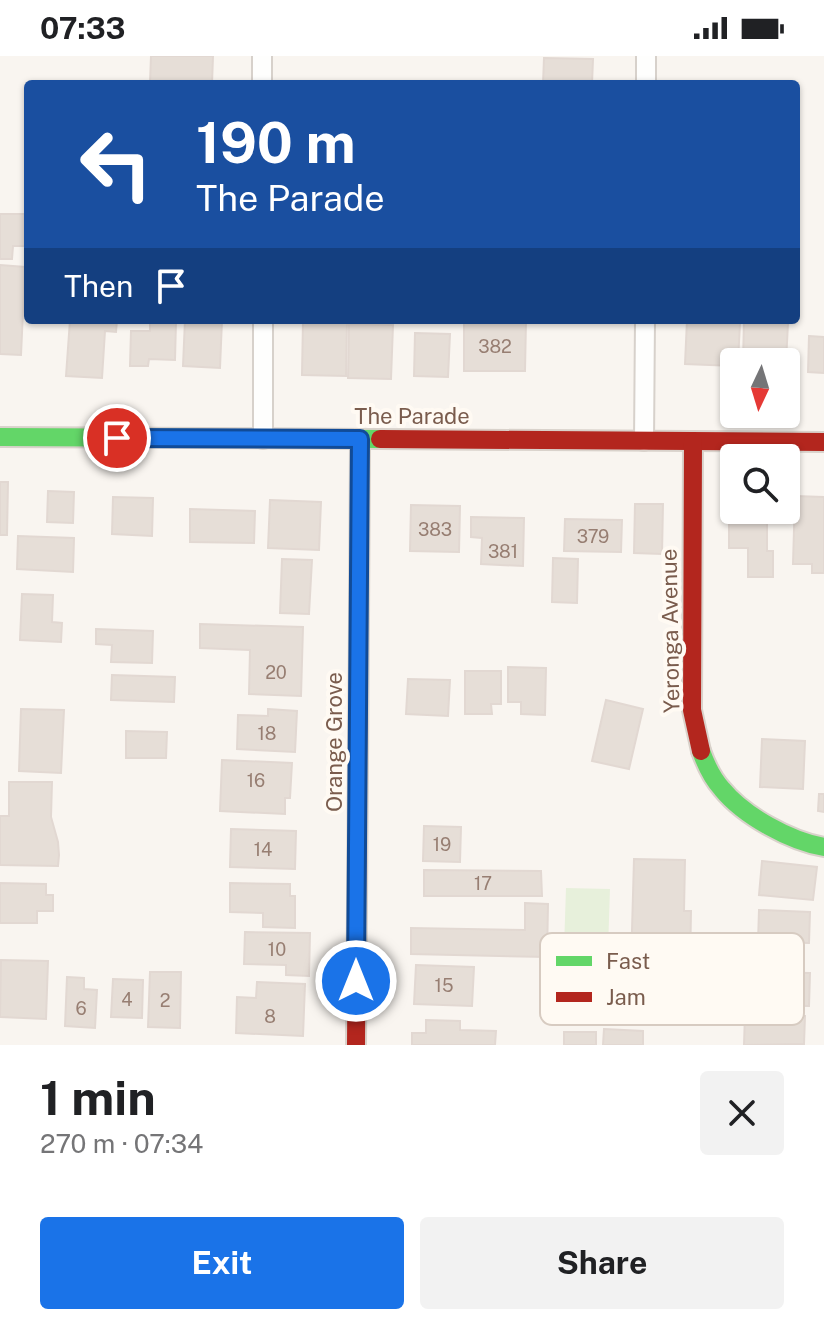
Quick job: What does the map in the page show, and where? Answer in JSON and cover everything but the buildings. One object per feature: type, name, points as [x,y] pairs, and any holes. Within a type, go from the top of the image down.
[{"type":"street","points":[[262,56],[262,80]]},
{"type":"street","points":[[646,56],[646,80]]},
{"type":"street","points":[[263,324],[263,439]]},
{"type":"street","points":[[644,441],[645,324]]},
{"type":"street","name":"The Parade","points":[[0,437],[824,442]]},
{"type":"street","name":"Orange Grove","points":[[356,1045],[360,439]]},
{"type":"street","name":"Yeronga Avenue","points":[[693,442],[692,710],[701,752],[720,790],[751,816],[784,833],[824,847]]},
{"type":"green space","points":[[566,888],[610,889],[609,933],[565,933]]},
{"type":"traffic: fast","points":[[0,437],[380,439]]},
{"type":"traffic: fast","points":[[359,621],[360,439]]},
{"type":"traffic: fast","points":[[701,751],[715,780],[742,809],[783,833],[824,847]]},
{"type":"traffic: jam","points":[[380,439],[824,442]]},
{"type":"traffic: jam","points":[[693,442],[692,710],[701,751]]},
{"type":"traffic: jam","points":[[356,1045],[359,621]]},
{"type":"route","points":[[117,438],[360,439],[356,981]]}]
